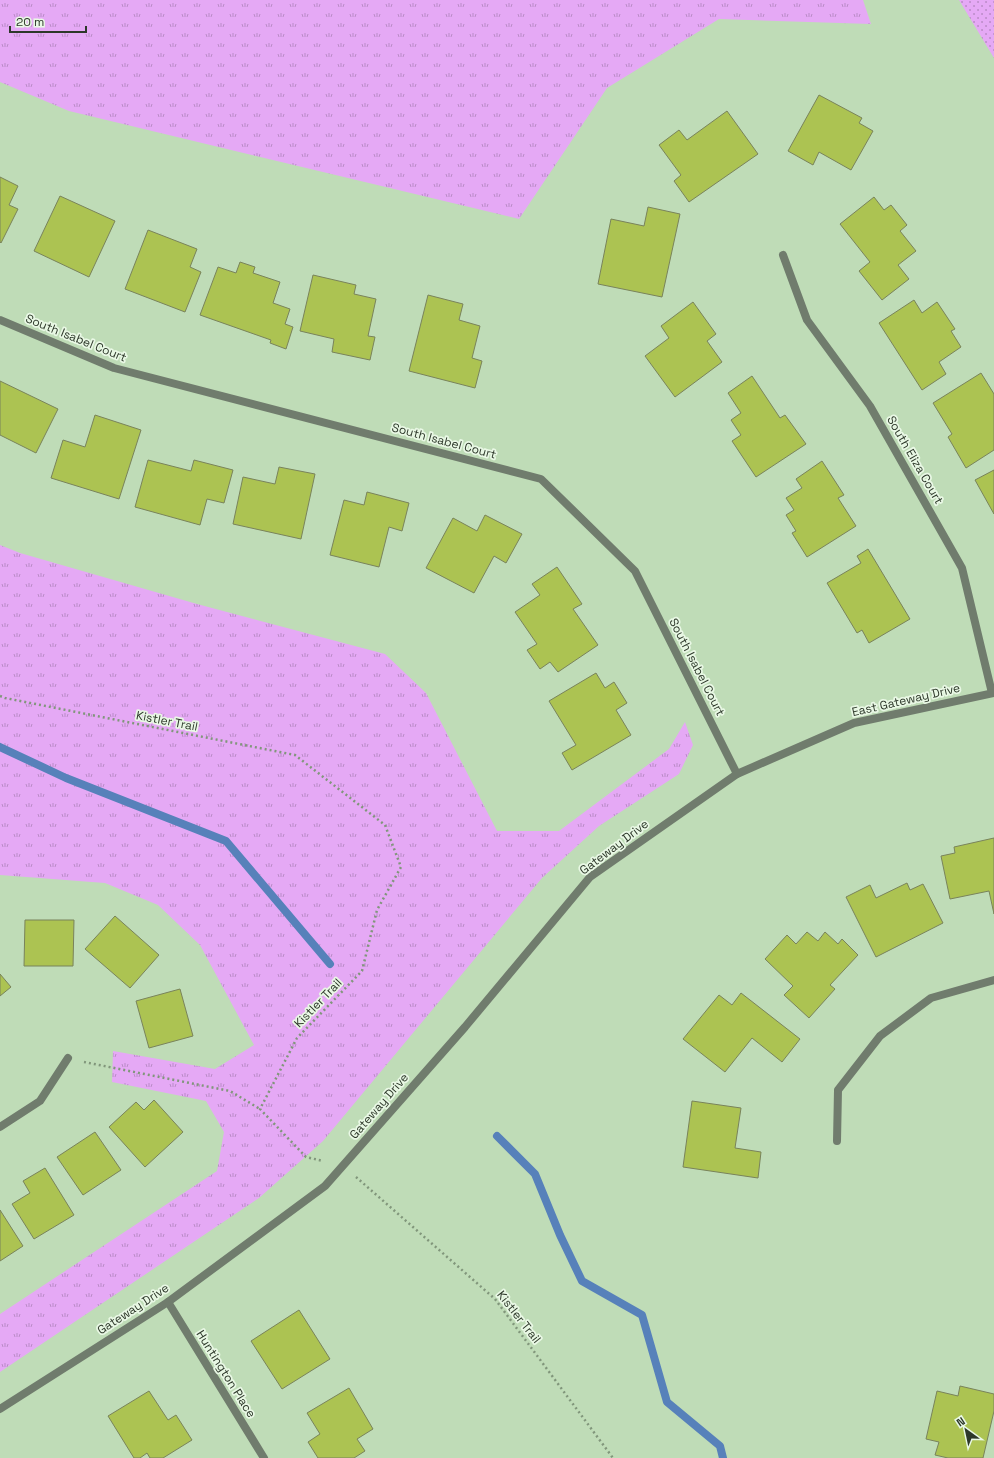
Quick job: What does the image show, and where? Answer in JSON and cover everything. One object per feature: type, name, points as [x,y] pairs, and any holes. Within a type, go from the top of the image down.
[{"type":"street","name":"South Eliza Court","points":[[783,255],[807,320],[870,406],[962,568],[993,693]]},
{"type":"street","name":"South Isabel Court","points":[[0,320],[114,368],[541,479],[635,571],[737,774]]},
{"type":"street","name":"East Gateway Drive","points":[[737,774],[854,723],[993,693]]},
{"type":"street","name":"Gateway Drive","points":[[0,1409],[168,1302],[325,1186],[465,1027],[590,877],[737,774]]},
{"type":"street","points":[[837,1141],[838,1090],[880,1036],[931,998],[994,980]]},
{"type":"street","points":[[0,1127],[40,1101],[68,1058]]},
{"type":"street","name":"Huntington Place","points":[[168,1302],[264,1458]]},
{"type":"path","name":"Kistler Trail","points":[[0,696],[295,755],[385,825],[401,867],[377,910],[362,971],[297,1038],[260,1108],[306,1157],[343,1166],[495,1299],[614,1458]]},
{"type":"path","points":[[68,1058],[230,1091],[260,1108]]},
{"type":"green space","points":[[0,0],[863,0],[871,24],[719,19],[607,88],[519,219],[69,111],[0,82]]},
{"type":"green space","points":[[959,0],[994,0],[994,58]]},
{"type":"green space","points":[[0,545],[20,553],[197,604],[385,654],[426,693],[497,831],[559,831],[669,749],[685,722],[693,745],[679,774],[599,826],[542,878],[323,1141],[259,1198],[0,1372],[0,1314],[217,1171],[224,1132],[206,1101],[112,1082],[113,1051],[215,1069],[254,1045],[200,945],[158,905],[105,883],[0,875]]},
{"type":"building","points":[[819,95],[862,118],[859,123],[873,131],[851,170],[819,152],[813,165],[788,151]]},
{"type":"building","points":[[727,111],[758,154],[689,202],[674,181],[681,175],[659,145],[679,130],[687,140]]},
{"type":"building","points":[[0,177],[18,186],[9,205],[18,209],[1,243],[0,242]]},
{"type":"building","points":[[60,196],[115,221],[89,277],[34,251]]},
{"type":"building","points":[[874,197],[884,210],[891,205],[907,225],[900,231],[916,251],[898,265],[909,279],[882,300],[859,271],[870,262],[840,224]]},
{"type":"building","points":[[648,207],[680,214],[662,297],[598,284],[611,219],[644,226]]},
{"type":"building","points":[[148,230],[197,249],[190,267],[201,272],[185,312],[125,289]]},
{"type":"building","points":[[240,262],[255,267],[253,273],[280,282],[273,303],[290,309],[285,324],[293,327],[286,349],[270,343],[271,340],[200,315],[218,267],[236,273]]},
{"type":"building","points":[[313,275],[356,285],[354,294],[376,299],[368,336],[375,337],[370,360],[332,352],[334,339],[300,331]]},
{"type":"building","points":[[428,295],[463,304],[459,320],[480,326],[472,358],[482,361],[475,388],[409,371]]},
{"type":"building","points":[[914,300],[922,313],[937,302],[955,329],[951,331],[961,347],[939,362],[946,374],[922,390],[879,323]]},
{"type":"building","points":[[693,302],[716,334],[707,341],[722,362],[675,397],[645,356],[669,338],[661,326]]},
{"type":"building","points":[[981,373],[994,394],[994,450],[966,468],[948,437],[952,434],[933,403]]},
{"type":"building","points":[[752,376],[780,418],[785,415],[806,444],[756,477],[732,441],[741,435],[731,420],[741,413],[728,393]]},
{"type":"building","points":[[0,381],[58,409],[36,453],[0,435]]},
{"type":"building","points":[[95,415],[141,430],[119,499],[51,478],[63,440],[85,447]]},
{"type":"building","points":[[148,460],[191,471],[194,460],[233,470],[224,503],[207,499],[200,525],[135,507]]},
{"type":"building","points":[[822,461],[844,495],[838,498],[856,526],[807,557],[792,533],[796,531],[786,515],[794,510],[786,498],[802,488],[796,479]]},
{"type":"building","points":[[279,467],[315,474],[301,539],[233,524],[243,477],[275,484]]},
{"type":"building","points":[[994,470],[994,514],[975,480]]},
{"type":"building","points":[[367,492],[409,503],[402,531],[389,527],[379,567],[330,555],[344,500],[364,505]]},
{"type":"building","points":[[485,515],[522,534],[506,563],[494,556],[474,593],[426,568],[453,518],[477,531]]},
{"type":"building","points":[[868,549],[910,619],[869,643],[862,630],[857,633],[827,583],[861,563],[857,556]]},
{"type":"building","points":[[557,567],[582,604],[573,609],[598,645],[558,672],[550,662],[540,669],[527,650],[537,644],[515,612],[540,595],[532,584]]},
{"type":"building","points":[[596,673],[605,688],[614,682],[627,703],[616,710],[631,735],[572,770],[562,753],[576,745],[549,701]]},
{"type":"building","points":[[994,838],[994,914],[989,891],[950,899],[941,856],[955,853],[954,847]]},
{"type":"building","points":[[907,883],[910,890],[923,884],[943,923],[876,957],[846,897],[870,885],[876,898]]},
{"type":"building","points":[[115,916],[159,955],[130,988],[85,949]]},
{"type":"building","points":[[25,920],[74,920],[73,966],[24,966]]},
{"type":"building","points":[[807,932],[818,941],[825,932],[838,944],[842,939],[858,955],[830,985],[835,989],[809,1018],[784,995],[793,986],[765,959],[787,935],[796,944]]},
{"type":"building","points":[[0,974],[11,987],[0,996]]},
{"type":"building","points":[[180,989],[193,1036],[149,1048],[136,1001]]},
{"type":"building","points":[[741,993],[800,1039],[782,1062],[752,1038],[725,1072],[683,1039],[719,995],[732,1005]]},
{"type":"building","points":[[154,1100],[183,1132],[145,1167],[109,1127],[136,1102],[144,1110]]},
{"type":"building","points":[[692,1101],[741,1108],[735,1148],[761,1152],[758,1178],[683,1167]]},
{"type":"building","points":[[95,1132],[121,1170],[83,1195],[57,1157]]},
{"type":"building","points":[[45,1168],[74,1215],[34,1239],[12,1204],[30,1193],[23,1181]]},
{"type":"building","points":[[0,1210],[23,1246],[0,1261]]},
{"type":"building","points":[[299,1310],[330,1359],[282,1389],[251,1341]]},
{"type":"building","points":[[960,1386],[994,1394],[994,1411],[983,1458],[948,1458],[935,1455],[939,1442],[926,1439],[937,1391],[958,1396]]},
{"type":"building","points":[[349,1388],[373,1429],[357,1439],[365,1451],[354,1458],[318,1458],[308,1442],[320,1434],[307,1413]]},
{"type":"building","points":[[149,1391],[168,1420],[176,1415],[192,1440],[163,1458],[150,1458],[147,1453],[140,1458],[134,1458],[108,1416]]},
{"type":"waterway","points":[[0,747],[66,778],[226,841],[330,964]]},
{"type":"waterway","points":[[497,1136],[535,1174],[560,1235],[582,1281],[642,1315],[667,1402],[720,1446],[723,1458]]}]
